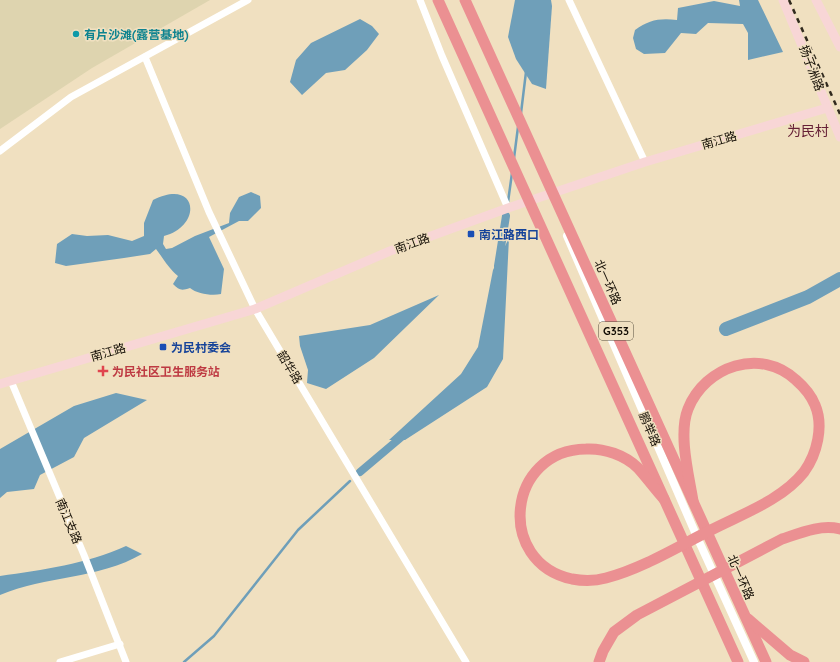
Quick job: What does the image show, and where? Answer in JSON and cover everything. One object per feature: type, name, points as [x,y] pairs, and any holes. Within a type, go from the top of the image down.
[{"type":"highway","name":"G353","points":[[438,0],[738,662]]},
{"type":"highway","name":"北一环路","points":[[466,0],[766,662]]},
{"type":"highway","points":[[664,499],[637,467],[617,454],[597,448],[578,449],[564,452],[550,458],[540,465],[527,484],[521,497],[519,516],[522,535],[530,552],[544,566],[561,577],[582,581],[604,578],[645,564],[766,502],[790,487],[804,472],[813,457],[818,436],[818,420],[815,405],[805,389],[791,375],[778,368],[763,364],[744,364],[715,374],[698,391],[687,411],[684,427],[693,501]]},
{"type":"highway","points":[[599,662],[603,651],[614,632],[636,614],[782,539],[806,531],[832,527],[840,529]]},
{"type":"highway","points":[[745,616],[790,655],[804,662]]},
{"type":"highway","points":[[722,628],[731,662]]},
{"type":"main road","name":"扬子洲路","points":[[784,0],[840,137]]},
{"type":"main road","points":[[816,0],[840,47]]},
{"type":"main road","name":"南江路","points":[[0,384],[255,309],[390,251],[508,208],[645,162],[828,108]]},
{"type":"street","points":[[0,151],[71,97],[248,0]]},
{"type":"street","points":[[420,0],[442,56],[508,208]]},
{"type":"street","points":[[570,0],[645,162]]},
{"type":"street","name":"韶华路","points":[[145,57],[210,212],[255,309],[466,662]]},
{"type":"street","name":"鹏举路","points":[[549,195],[697,537],[754,662]]},
{"type":"street","name":"南江支路","points":[[11,381],[120,644],[126,662]]},
{"type":"street","points":[[60,662],[120,644]]},
{"type":"sand","name":"有片沙滩(露营基地)","points":[[0,0],[210,0],[92,68],[0,129]]},
{"type":"water","points":[[515,0],[551,0],[552,6],[546,89],[532,84],[516,59],[508,37]]},
{"type":"water","points":[[739,0],[758,0],[783,52],[748,60],[748,33],[743,24],[708,23],[696,34],[681,33],[665,53],[644,54],[636,49],[633,38],[635,30],[654,20],[677,20],[678,8],[714,1],[740,6]]},
{"type":"water","points":[[360,19],[372,26],[379,34],[367,50],[345,70],[326,73],[302,95],[290,82],[296,60],[311,43]]},
{"type":"water","points":[[251,192],[260,196],[261,208],[248,221],[239,221],[209,237],[224,269],[221,294],[205,294],[190,288],[182,290],[177,288],[173,284],[178,276],[169,267],[156,249],[150,254],[124,258],[66,266],[55,263],[57,244],[72,234],[87,236],[108,235],[132,241],[144,236],[144,223],[153,200],[168,195],[179,195],[187,199],[190,206],[190,214],[185,223],[177,231],[164,236],[163,244],[166,249],[172,248],[195,236],[229,223],[230,213],[239,197]]},
{"type":"water","points":[[509,238],[503,359],[487,387],[405,440],[389,440],[461,374],[478,347],[493,270]]},
{"type":"water","points":[[439,295],[374,358],[326,389],[307,383],[308,370],[300,346],[299,336],[370,325]]},
{"type":"water","points":[[116,393],[147,400],[84,438],[74,457],[40,475],[34,489],[7,492],[0,498],[0,449],[74,406]]},
{"type":"water","points":[[126,546],[142,554],[108,568],[35,584],[0,595],[0,576],[48,569],[80,562]]},
{"type":"waterway","points":[[521,113],[526,72]]},
{"type":"waterway","points":[[514,158],[518,127]]},
{"type":"waterway","points":[[508,202],[512,173]]},
{"type":"waterway","points":[[498,266],[506,216]]},
{"type":"waterway","points":[[726,329],[808,297],[840,279]]},
{"type":"waterway","points":[[360,472],[405,434]]},
{"type":"waterway","points":[[184,662],[214,636],[298,530],[350,481]]},
{"type":"railway","points":[[789,0],[840,114]]},
{"type":"place","name":"有片沙滩(露营基地)","points":[[76,34]]},
{"type":"place","name":"南江路西口","points":[[471,234]]},
{"type":"place","name":"为民村委会","points":[[163,347]]},
{"type":"place","name":"为民社区卫生服务站","points":[[103,371]]},
{"type":"district","name":"为民村","points":[[808,131]]}]
